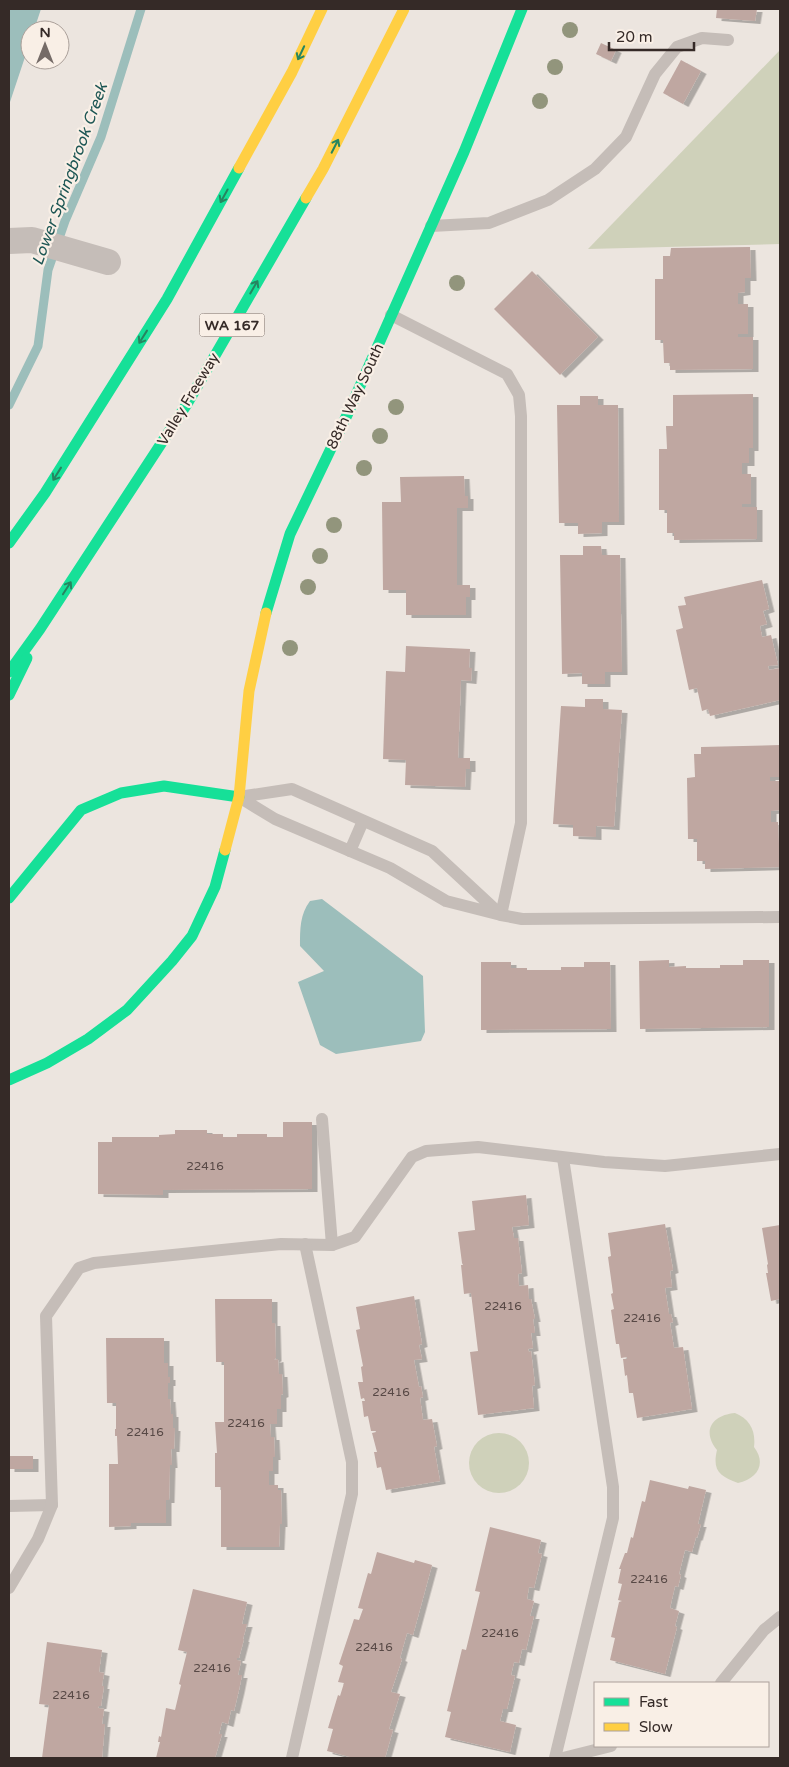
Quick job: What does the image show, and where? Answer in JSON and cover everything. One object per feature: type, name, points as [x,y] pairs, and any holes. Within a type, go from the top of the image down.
[{"type":"main road","points":[[9,543],[45,493],[167,299],[292,72],[322,9]]},
{"type":"main road","name":"Valley Freeway","points":[[9,672],[40,629],[187,404],[323,168],[404,9]]},
{"type":"main road","name":"88th Way South","points":[[9,1080],[47,1063],[80,1044],[127,1010],[192,936],[216,887],[238,797],[249,690],[267,611],[290,534],[348,413],[464,152],[522,9]]},
{"type":"main road","points":[[9,695],[40,629]]},
{"type":"main road","points":[[9,898],[81,810],[121,793],[164,786],[238,797]]},
{"type":"street","points":[[20,240],[108,262]]},
{"type":"lane","points":[[431,226],[489,223],[548,200],[594,170],[626,137],[655,74],[677,47],[702,38],[728,40]]},
{"type":"lane","points":[[391,315],[507,374],[519,395],[522,416],[521,823],[501,915]]},
{"type":"lane","points":[[238,797],[292,789],[432,852],[501,915]]},
{"type":"lane","points":[[238,797],[275,819],[390,868],[446,902],[501,915],[522,919],[780,917]]},
{"type":"lane","points":[[350,851],[363,821]]},
{"type":"lane","points":[[322,1119],[332,1245]]},
{"type":"lane","points":[[9,1588],[38,1539],[52,1505],[46,1316],[79,1268],[94,1263],[281,1244],[332,1245],[355,1237],[412,1157],[426,1151],[478,1147],[563,1158],[665,1166],[780,1154]]},
{"type":"lane","points":[[555,1758],[613,1518],[613,1487],[563,1158]]},
{"type":"lane","points":[[292,1758],[352,1494],[352,1462],[306,1244]]},
{"type":"lane","points":[[9,1506],[52,1505]]},
{"type":"lane","points":[[722,1682],[764,1630],[780,1617]]},
{"type":"lane","points":[[563,1758],[606,1747]]},
{"type":"green space","points":[[780,50],[780,244],[588,249]]},
{"type":"green space","points":[[735,1413],[745,1419],[751,1426],[754,1436],[754,1447],[760,1459],[760,1465],[755,1474],[745,1481],[738,1483],[726,1478],[719,1472],[716,1463],[717,1450],[710,1436],[710,1430],[715,1420],[727,1414]]},
{"type":"green space","points":[[499,1433],[516,1438],[524,1446],[529,1463],[524,1480],[516,1488],[499,1493],[482,1488],[474,1480],[469,1463],[474,1446],[482,1438]]},
{"type":"water","points":[[9,9],[41,9],[37,20],[20,20],[21,70],[9,105]]},
{"type":"water","points":[[322,899],[423,976],[425,1032],[421,1041],[336,1054],[320,1045],[298,982],[324,971],[300,946],[304,911],[310,901]]},
{"type":"building","points":[[717,9],[757,9],[755,21],[716,18]]},
{"type":"building","points":[[601,43],[616,50],[611,61],[596,54]]},
{"type":"building","points":[[681,60],[701,71],[683,104],[663,93]]},
{"type":"building","points":[[750,247],[751,278],[745,278],[745,292],[738,293],[738,304],[748,304],[748,334],[738,334],[738,337],[753,337],[753,369],[670,370],[670,363],[664,363],[663,340],[655,340],[655,279],[663,279],[663,256],[670,256],[671,248]]},
{"type":"building","points":[[532,271],[598,337],[560,375],[494,309]]},
{"type":"building","points":[[753,394],[753,448],[749,448],[749,463],[742,463],[742,474],[751,474],[751,504],[742,504],[742,507],[757,507],[757,539],[674,540],[674,533],[667,533],[667,510],[659,510],[659,449],[667,449],[666,426],[673,426],[673,395]]},
{"type":"building","points":[[580,396],[598,396],[598,405],[618,405],[619,522],[602,522],[602,533],[578,534],[578,523],[559,523],[557,405],[580,405]]},
{"type":"building","points":[[464,476],[468,508],[457,508],[457,585],[470,585],[470,597],[466,597],[466,615],[406,615],[406,590],[383,590],[382,502],[401,502],[400,477]]},
{"type":"building","points":[[583,546],[601,546],[602,555],[620,555],[622,672],[605,672],[605,684],[582,684],[582,673],[562,674],[560,555],[583,555]]},
{"type":"building","points":[[762,580],[769,609],[763,611],[767,624],[760,626],[762,637],[771,635],[778,665],[768,666],[769,670],[780,668],[780,700],[710,716],[708,709],[702,711],[697,688],[689,690],[676,630],[683,628],[678,606],[686,605],[684,597]]},
{"type":"building","points":[[406,646],[470,649],[469,668],[472,668],[471,681],[461,680],[458,758],[470,758],[470,769],[466,769],[465,787],[405,785],[406,760],[383,759],[386,671],[405,672]]},
{"type":"building","points":[[585,699],[603,699],[603,709],[622,710],[614,827],[596,826],[596,837],[573,836],[573,825],[553,824],[561,706],[585,707]]},
{"type":"building","points":[[780,745],[780,777],[770,777],[770,781],[779,781],[780,810],[771,811],[771,822],[778,822],[780,867],[705,869],[705,861],[697,861],[697,839],[688,839],[687,778],[695,777],[694,754],[701,754],[701,747]]},
{"type":"building","points":[[669,960],[669,967],[720,968],[720,965],[743,965],[743,960],[769,960],[769,1027],[640,1029],[639,961]]},
{"type":"building","points":[[481,962],[511,962],[511,968],[527,968],[527,970],[561,970],[561,967],[584,967],[584,962],[610,962],[611,1029],[481,1030]]},
{"type":"building","points":[[283,1122],[312,1122],[312,1189],[163,1190],[163,1195],[98,1194],[98,1142],[112,1142],[112,1137],[159,1137],[159,1135],[175,1134],[175,1130],[207,1130],[207,1134],[223,1134],[223,1137],[237,1137],[237,1134],[267,1134],[267,1137],[283,1137]]},
{"type":"building","points":[[526,1195],[529,1225],[512,1227],[514,1238],[518,1238],[522,1273],[518,1274],[519,1286],[528,1285],[529,1299],[531,1299],[535,1319],[533,1319],[535,1333],[531,1333],[533,1348],[528,1349],[529,1352],[531,1351],[535,1385],[532,1386],[534,1408],[478,1415],[470,1352],[478,1351],[471,1293],[464,1294],[461,1265],[463,1265],[458,1232],[475,1230],[472,1201]]},
{"type":"building","points":[[665,1224],[673,1270],[670,1271],[672,1287],[665,1288],[669,1314],[671,1314],[673,1322],[670,1323],[674,1348],[683,1347],[692,1409],[637,1418],[633,1393],[629,1393],[627,1375],[625,1376],[623,1359],[627,1359],[627,1357],[621,1358],[619,1344],[616,1344],[611,1310],[614,1309],[608,1257],[611,1256],[608,1233]]},
{"type":"building","points":[[780,1225],[780,1299],[771,1301],[766,1273],[768,1273],[768,1264],[762,1228]]},
{"type":"building","points":[[414,1296],[422,1344],[419,1345],[422,1359],[414,1360],[419,1387],[421,1386],[423,1397],[420,1398],[423,1420],[432,1419],[437,1446],[434,1447],[440,1481],[386,1490],[381,1467],[377,1468],[374,1452],[377,1452],[372,1433],[376,1431],[371,1431],[368,1416],[364,1417],[362,1401],[365,1401],[364,1398],[361,1399],[358,1382],[363,1382],[361,1367],[363,1366],[356,1330],[360,1329],[356,1307]]},
{"type":"building","points":[[215,1299],[272,1299],[272,1323],[275,1323],[276,1358],[274,1360],[278,1359],[279,1374],[282,1374],[283,1394],[281,1395],[281,1409],[277,1409],[277,1424],[270,1424],[271,1437],[274,1437],[275,1457],[273,1457],[273,1471],[269,1471],[269,1485],[278,1485],[278,1490],[281,1490],[282,1524],[280,1524],[279,1547],[221,1547],[221,1487],[215,1487],[215,1453],[217,1453],[215,1422],[224,1422],[224,1362],[216,1362]]},
{"type":"building","points":[[106,1338],[164,1338],[164,1363],[168,1363],[168,1377],[170,1377],[168,1399],[170,1399],[171,1414],[173,1414],[173,1428],[175,1428],[174,1449],[171,1449],[172,1465],[170,1465],[169,1500],[166,1500],[166,1523],[131,1523],[131,1526],[109,1527],[109,1464],[118,1464],[117,1436],[115,1436],[116,1403],[107,1403]]},
{"type":"building","points":[[9,1456],[33,1456],[33,1469],[9,1469]]},
{"type":"building","points":[[650,1480],[688,1489],[689,1486],[706,1490],[698,1524],[701,1524],[697,1538],[692,1552],[685,1550],[678,1587],[675,1586],[670,1608],[679,1611],[675,1626],[677,1627],[665,1674],[610,1660],[615,1638],[611,1637],[619,1602],[622,1601],[618,1600],[622,1584],[618,1583],[621,1569],[619,1569],[625,1553],[627,1553],[631,1537],[633,1538],[642,1501],[645,1502]]},
{"type":"building","points":[[490,1527],[541,1540],[538,1553],[542,1554],[534,1588],[529,1587],[527,1599],[534,1601],[530,1616],[534,1616],[526,1650],[522,1649],[519,1663],[514,1662],[511,1675],[515,1676],[507,1709],[503,1709],[500,1721],[516,1725],[510,1752],[445,1737],[451,1712],[447,1711],[462,1649],[466,1650],[480,1592],[475,1591]]},
{"type":"building","points":[[377,1552],[414,1563],[415,1560],[432,1565],[413,1635],[407,1633],[400,1658],[402,1659],[391,1692],[400,1694],[389,1729],[393,1730],[385,1758],[354,1758],[327,1751],[333,1729],[328,1728],[338,1695],[340,1696],[344,1683],[338,1682],[343,1666],[339,1664],[354,1619],[359,1620],[363,1609],[358,1608],[368,1573],[371,1574]]},
{"type":"building","points":[[193,1589],[247,1602],[242,1624],[247,1624],[239,1658],[237,1658],[237,1660],[241,1661],[238,1675],[242,1675],[239,1690],[234,1711],[231,1710],[228,1724],[222,1722],[219,1734],[222,1734],[215,1758],[156,1758],[166,1708],[175,1710],[181,1685],[179,1684],[187,1652],[178,1650]]},
{"type":"building","points":[[47,1642],[102,1650],[99,1672],[104,1673],[102,1686],[104,1686],[101,1706],[98,1708],[104,1709],[102,1724],[105,1724],[102,1758],[42,1758],[49,1705],[39,1704]]},
{"type":"waterway","name":"Lower Springbrook Creek","points":[[9,405],[38,346],[48,270],[65,221],[101,137],[141,9]]},
{"type":"traffic: fast","points":[[266,613],[290,534],[348,413],[464,152],[522,9]]},
{"type":"traffic: fast","points":[[9,543],[45,493],[167,299],[239,168]]},
{"type":"traffic: fast","points":[[9,672],[40,629],[187,404],[306,198]]},
{"type":"traffic: fast","points":[[9,695],[27,658]]},
{"type":"traffic: fast","points":[[9,898],[81,810],[121,793],[164,786],[239,797]]},
{"type":"traffic: fast","points":[[9,1080],[47,1063],[88,1039],[127,1010],[192,936],[215,887],[225,850]]},
{"type":"traffic: slow","points":[[239,168],[292,72],[322,9]]},
{"type":"traffic: slow","points":[[306,198],[323,169],[404,9]]},
{"type":"traffic: slow","points":[[225,850],[239,797],[249,691],[266,613]]}]
